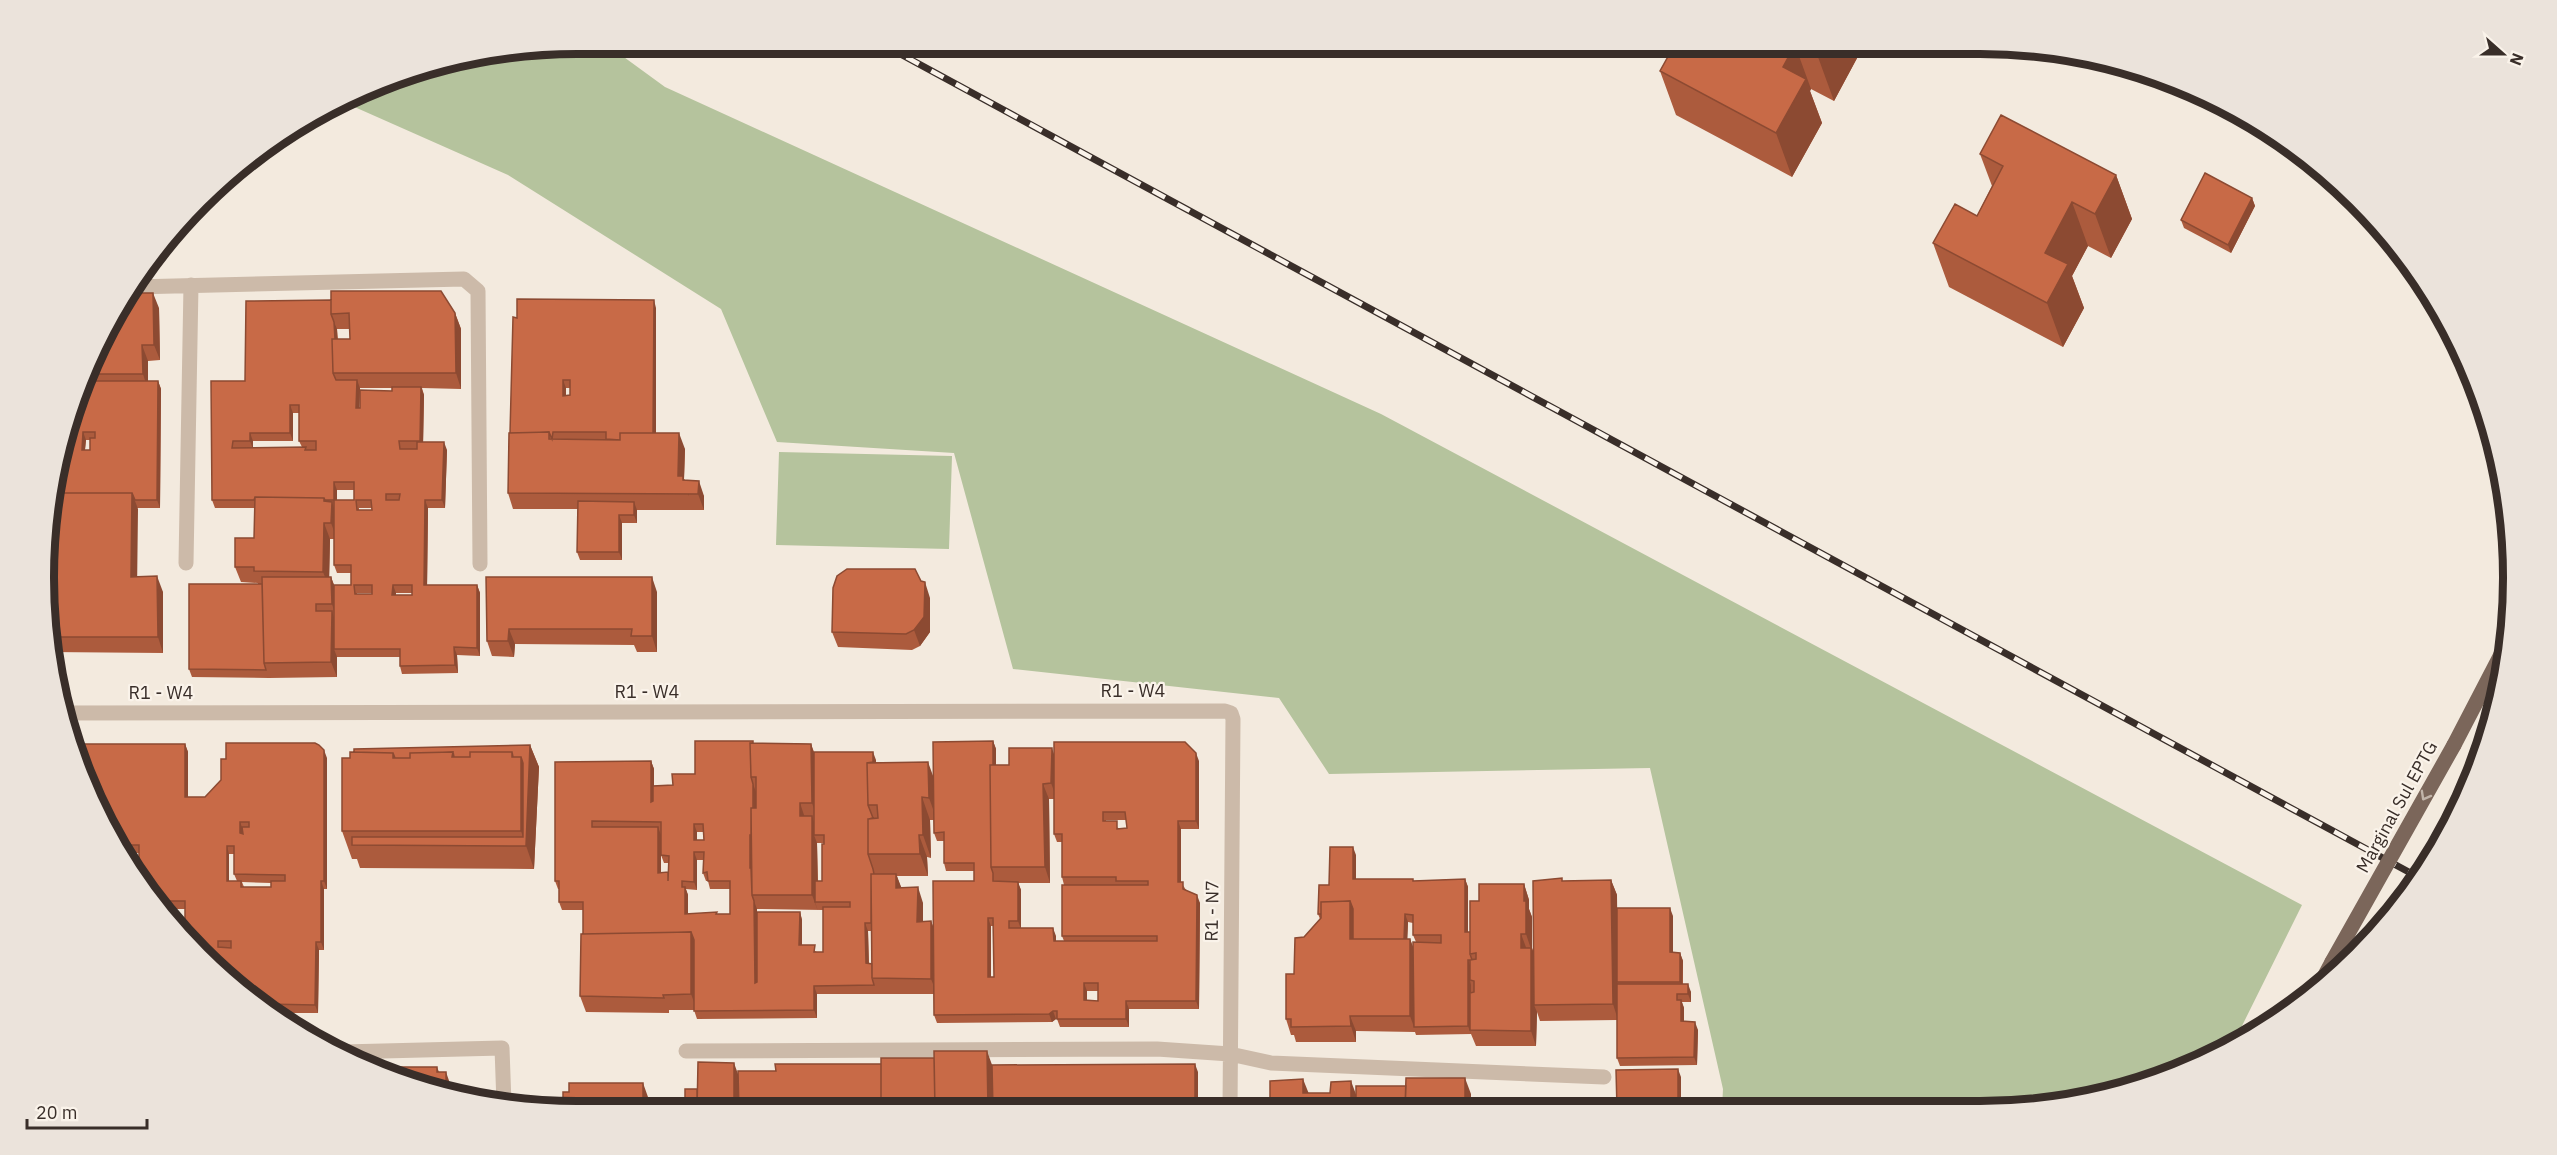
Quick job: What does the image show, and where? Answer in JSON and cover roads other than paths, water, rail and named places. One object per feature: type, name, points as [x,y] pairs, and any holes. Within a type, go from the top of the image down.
[{"type":"main road","name":"Marginal Sul EPTG","points":[[2329,967],[2454,745],[2496,665]]},
{"type":"street","points":[[142,287],[464,279],[472,284],[478,291],[480,564]]},
{"type":"street","points":[[186,563],[190,285]]},
{"type":"street","name":"R1 - W4","points":[[72,713],[1225,711],[1231,713]]},
{"type":"street","name":"R1 - N7","points":[[1230,1101],[1233,719],[1231,713]]},
{"type":"street","points":[[356,1052],[502,1048],[504,1096]]},
{"type":"street","points":[[686,1051],[1157,1049],[1230,1054],[1271,1063],[1604,1077]]},
{"type":"railway","points":[[900,54],[2411,873]]}]
